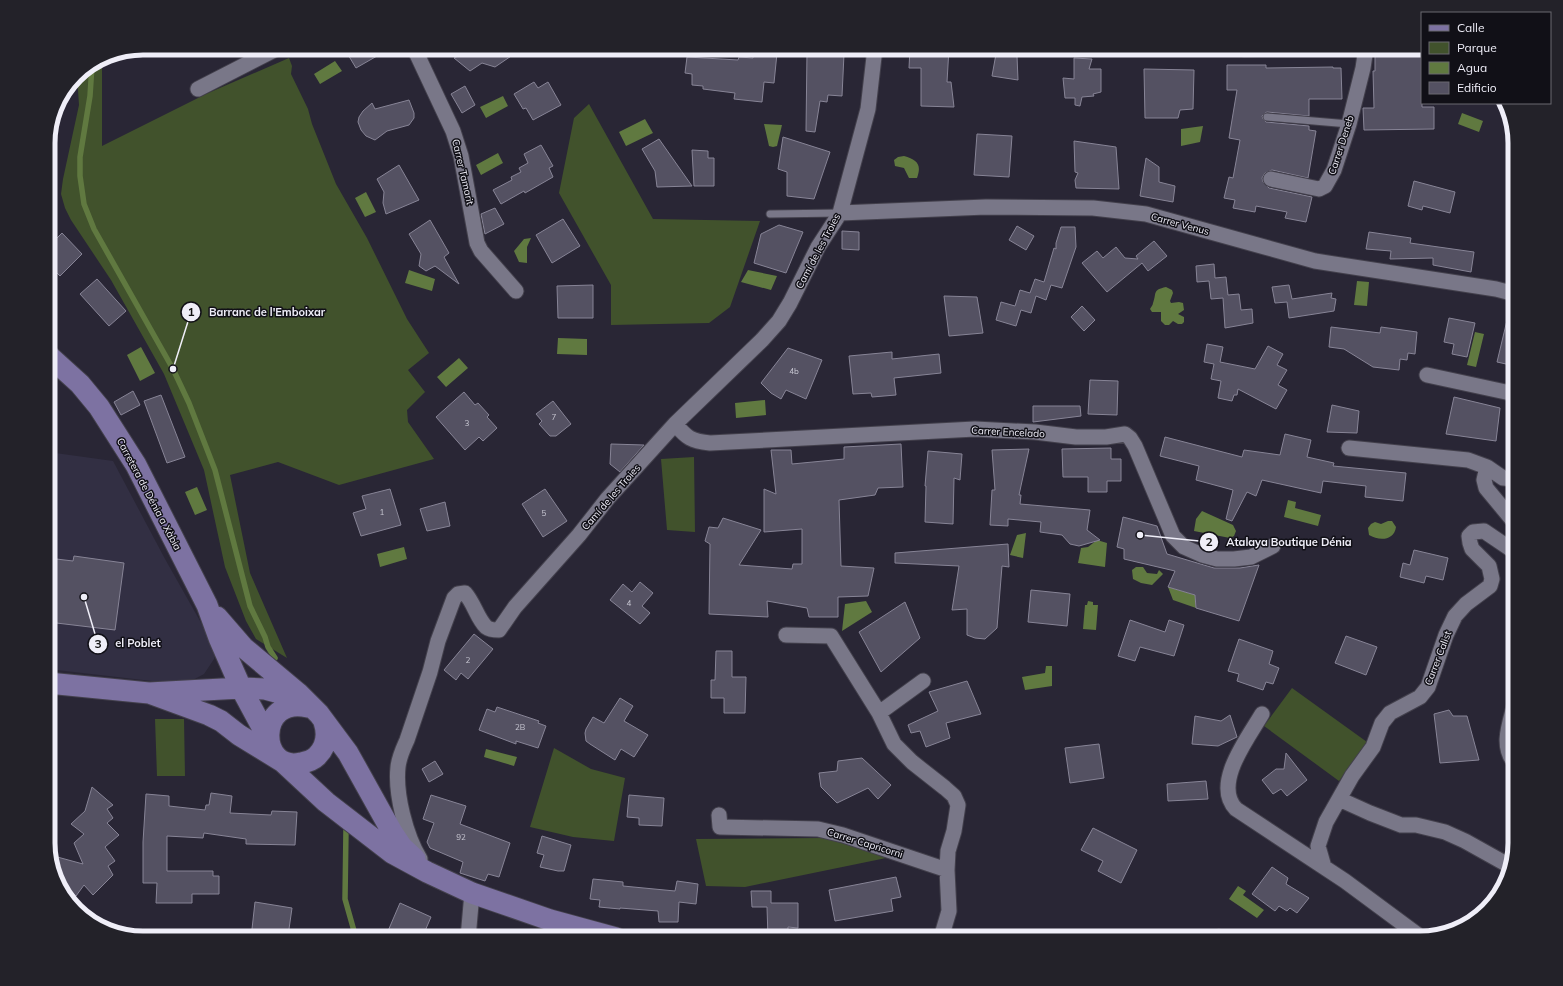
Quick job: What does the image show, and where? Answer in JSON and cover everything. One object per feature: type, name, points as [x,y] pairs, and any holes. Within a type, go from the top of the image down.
[{"type":"street","points":[[198,89],[264,55]]},
{"type":"street","name":"Carrer Tamarit","points":[[417,55],[453,131],[461,156],[477,242],[481,251],[516,291]]},
{"type":"street","name":"Camí de les Troies","points":[[431,874],[420,859],[412,844],[404,820],[399,793],[398,767],[402,751],[430,672],[438,641],[454,598],[458,594],[465,593],[470,598],[486,627],[492,630],[499,630],[515,607],[574,540],[608,498],[675,424],[762,340],[779,321],[790,303],[818,247],[840,213],[868,110],[874,55]]},
{"type":"street","name":"Carrer Deneb","points":[[1271,179],[1319,188],[1325,186],[1334,170],[1349,124],[1365,55]]},
{"type":"street","name":"Carrer Venus","points":[[840,213],[986,207],[1093,208],[1131,212],[1146,214],[1315,260],[1508,292]]},
{"type":"street","name":"Carretera de Dénia a Xàbia","points":[[55,361],[80,384],[99,408],[136,465],[207,605],[218,638],[241,688],[269,740]]},
{"type":"street","points":[[1427,375],[1508,392]]},
{"type":"street","name":"Carrer Encelado","points":[[675,424],[691,440],[710,442],[975,429],[1035,432],[1076,437],[1099,437],[1125,434],[1130,438],[1135,446],[1173,536],[1184,547],[1202,556],[1234,560],[1250,557],[1273,546]]},
{"type":"street","points":[[1349,448],[1468,460],[1487,468],[1503,478],[1508,478]]},
{"type":"street","points":[[1487,468],[1484,480],[1486,488],[1508,515]]},
{"type":"street","name":"Carrer Calist","points":[[1324,867],[1318,846],[1326,822],[1352,776],[1373,746],[1382,723],[1390,713],[1420,697],[1428,687],[1446,636],[1455,616],[1466,604],[1490,586],[1492,579],[1489,566],[1472,549],[1469,536],[1473,532],[1484,531],[1508,547]]},
{"type":"street","name":"Carretera de Dénia a Xàbia","points":[[207,605],[243,648],[297,699]]},
{"type":"street","points":[[786,635],[831,636],[879,713],[894,744],[912,762],[954,796],[958,805],[954,831],[948,851],[947,870],[949,911],[942,931]]},
{"type":"street","points":[[879,713],[923,681]]},
{"type":"street","points":[[55,684],[149,693],[260,688],[297,699],[320,716],[348,753],[402,847],[431,874]]},
{"type":"street","points":[[149,693],[209,715],[283,762],[293,764],[308,762],[317,757],[323,749],[327,731],[320,716]]},
{"type":"street","points":[[297,699],[279,712],[271,721],[268,730],[269,740],[276,756],[326,802],[392,853],[431,874],[472,893],[550,920],[590,931]]},
{"type":"street","points":[[1262,714],[1235,758],[1229,775],[1228,796],[1231,803],[1236,809],[1324,867],[1412,931]]},
{"type":"street","points":[[1508,732],[1508,745]]},
{"type":"street","points":[[1339,799],[1401,825],[1416,825],[1445,832],[1505,864]]},
{"type":"street","name":"Carrer Capricorni","points":[[719,815],[720,827],[818,829],[843,835],[947,870]]},
{"type":"street","points":[[469,931],[472,893]]},
{"type":"lane","points":[[1267,117],[1349,124]]},
{"type":"lane","points":[[770,214],[840,213]]},
{"type":"shaded area","points":[[55,453],[113,461],[165,559],[213,644],[216,653],[214,659],[204,674],[191,681],[169,683],[55,670]]},
{"type":"green space","points":[[289,58],[292,66],[291,74],[308,109],[312,124],[336,184],[367,238],[407,319],[429,353],[408,370],[425,392],[407,410],[408,422],[434,459],[339,485],[278,462],[230,475],[250,573],[287,658],[256,639],[246,621],[225,567],[204,470],[164,374],[111,280],[71,220],[65,208],[61,194],[63,179],[79,105],[78,84],[89,73],[102,65],[102,146],[206,94]]},
{"type":"green space","points":[[589,104],[653,219],[760,221],[730,307],[709,323],[611,325],[611,285],[559,193],[574,118]]},
{"type":"green space","points":[[694,457],[695,532],[667,530],[661,459]]},
{"type":"green space","points":[[1292,688],[1367,742],[1339,781],[1264,726]]},
{"type":"green space","points":[[155,719],[184,719],[185,776],[157,776]]},
{"type":"green space","points":[[554,748],[591,769],[625,778],[614,841],[573,837],[530,827]]},
{"type":"green space","points":[[824,838],[891,857],[745,887],[706,886],[696,839]]},
{"type":"water","points":[[335,61],[342,71],[320,84],[314,74]]},
{"type":"water","points":[[503,96],[508,106],[486,118],[480,107]]},
{"type":"water","points":[[1462,113],[1483,121],[1479,132],[1458,124]]},
{"type":"water","points":[[645,119],[653,133],[626,146],[619,132]]},
{"type":"water","points":[[764,124],[782,125],[777,146],[769,146]]},
{"type":"water","points":[[1203,126],[1200,142],[1181,146],[1181,129]]},
{"type":"water","points":[[498,153],[503,163],[481,175],[476,165]]},
{"type":"water","points":[[904,156],[915,161],[919,166],[917,178],[909,178],[904,168],[895,166],[894,160],[898,157]]},
{"type":"water","points":[[366,192],[376,212],[365,217],[355,198]]},
{"type":"water","points":[[531,238],[527,247],[527,263],[519,262],[514,251],[524,239]]},
{"type":"water","points":[[409,270],[435,279],[432,291],[405,283]]},
{"type":"water","points":[[748,270],[777,276],[771,290],[741,282]]},
{"type":"water","points":[[1357,281],[1369,282],[1367,306],[1354,305]]},
{"type":"water","points":[[1166,287],[1172,290],[1173,293],[1170,301],[1171,303],[1183,303],[1184,310],[1178,314],[1184,317],[1184,322],[1182,324],[1178,324],[1173,321],[1169,325],[1165,325],[1161,321],[1161,312],[1152,312],[1150,309],[1156,292],[1159,289]]},
{"type":"water","points":[[1475,332],[1484,334],[1476,367],[1467,365]]},
{"type":"water","points":[[558,338],[587,339],[587,355],[557,354]]},
{"type":"water","points":[[141,347],[155,373],[140,381],[127,355]]},
{"type":"water","points":[[459,358],[468,368],[446,387],[437,377]]},
{"type":"water","points":[[765,400],[766,415],[736,418],[735,403]]},
{"type":"water","points":[[197,487],[207,510],[195,515],[185,492]]},
{"type":"water","points":[[1288,500],[1296,502],[1295,508],[1321,515],[1318,526],[1284,517]]},
{"type":"water","points":[[1202,511],[1233,525],[1236,531],[1234,536],[1230,538],[1194,531],[1196,519]]},
{"type":"water","points":[[1392,521],[1396,527],[1395,532],[1392,535],[1381,539],[1369,535],[1368,528],[1371,524],[1375,522],[1381,524]]},
{"type":"water","points":[[1026,533],[1023,558],[1010,555],[1017,535]]},
{"type":"water","points":[[1097,540],[1107,543],[1105,567],[1078,563],[1081,548],[1088,547]]},
{"type":"water","points":[[404,547],[407,559],[380,567],[377,554]]},
{"type":"water","points":[[1136,567],[1143,567],[1147,573],[1157,574],[1159,570],[1163,574],[1152,585],[1141,583],[1133,579],[1132,570]]},
{"type":"water","points":[[1168,587],[1195,595],[1196,608],[1173,600]]},
{"type":"water","points":[[866,601],[872,612],[842,631],[845,604]]},
{"type":"water","points":[[1088,601],[1093,602],[1093,605],[1098,605],[1096,630],[1083,629],[1085,605],[1087,605]]},
{"type":"water","points":[[1046,666],[1052,666],[1052,686],[1025,690],[1022,677],[1045,673]]},
{"type":"water","points":[[486,749],[517,757],[514,766],[484,757]]},
{"type":"water","points":[[1238,886],[1246,891],[1243,895],[1264,910],[1257,918],[1229,899]]},
{"type":"building","points":[[348,55],[379,55],[356,68]]},
{"type":"building","points":[[455,55],[513,55],[495,67],[482,63],[470,71],[454,58],[458,56]]},
{"type":"building","points":[[753,55],[777,55],[774,83],[764,82],[762,102],[734,99],[735,93],[703,89],[703,86],[692,85],[692,74],[685,73],[687,57],[738,60],[739,57],[753,58]]},
{"type":"building","points":[[807,55],[844,55],[842,96],[828,95],[827,102],[820,101],[815,132],[806,131]]},
{"type":"building","points":[[910,55],[949,55],[947,82],[951,82],[954,107],[921,106],[921,68],[909,68]]},
{"type":"building","points":[[996,55],[1017,56],[1018,80],[992,76]]},
{"type":"building","points":[[1375,55],[1421,55],[1421,104],[1422,107],[1434,107],[1434,129],[1364,130],[1363,108],[1374,108],[1373,71],[1375,71]]},
{"type":"building","points":[[1074,58],[1092,59],[1089,69],[1101,69],[1101,92],[1093,94],[1094,96],[1082,97],[1080,106],[1075,105],[1075,98],[1065,98],[1063,78],[1074,79]]},
{"type":"building","points":[[1227,65],[1266,65],[1266,68],[1341,68],[1342,99],[1309,99],[1309,116],[1267,112],[1262,116],[1266,122],[1309,126],[1309,130],[1316,131],[1308,178],[1272,170],[1265,173],[1262,178],[1263,182],[1269,188],[1312,197],[1306,222],[1285,218],[1287,212],[1256,206],[1255,212],[1233,208],[1235,200],[1224,198],[1229,177],[1233,178],[1240,140],[1229,138],[1237,90],[1227,90]]},
{"type":"building","points":[[1144,69],[1194,70],[1193,109],[1180,110],[1178,118],[1145,118]]},
{"type":"building","points":[[534,82],[538,88],[548,82],[561,105],[533,120],[526,108],[523,109],[514,94]]},
{"type":"building","points":[[465,86],[475,105],[462,113],[451,94]]},
{"type":"building","points":[[409,100],[414,113],[414,118],[409,125],[387,131],[375,140],[366,136],[361,130],[358,122],[359,117],[372,103],[375,109]]},
{"type":"building","points":[[977,134],[1012,136],[1009,177],[974,175]]},
{"type":"building","points":[[783,137],[830,152],[814,199],[787,196],[787,172],[778,169]]},
{"type":"building","points":[[659,139],[692,186],[657,187],[655,171],[642,149]]},
{"type":"building","points":[[1074,141],[1116,147],[1119,189],[1076,188],[1075,180],[1078,173],[1075,172]]},
{"type":"building","points":[[541,145],[553,166],[549,168],[553,177],[525,193],[524,191],[501,204],[493,190],[512,180],[511,177],[521,172],[519,168],[528,163],[524,154]]},
{"type":"building","points":[[692,150],[708,151],[708,158],[714,158],[714,186],[694,186]]},
{"type":"building","points":[[1146,158],[1159,167],[1159,182],[1175,186],[1173,202],[1140,196]]},
{"type":"building","points":[[399,165],[419,200],[386,214],[383,203],[384,192],[377,179]]},
{"type":"building","points":[[1414,181],[1455,192],[1450,213],[1423,206],[1422,210],[1408,206]]},
{"type":"building","points":[[495,208],[504,224],[485,234],[481,214]]},
{"type":"building","points":[[563,219],[580,246],[552,263],[536,235]]},
{"type":"building","points":[[430,220],[449,253],[444,257],[459,284],[435,266],[426,271],[419,266],[421,254],[409,234]]},
{"type":"building","points":[[779,225],[803,232],[786,273],[754,263],[761,234]]},
{"type":"building","points":[[1017,226],[1034,236],[1026,250],[1009,240]]},
{"type":"building","points":[[1061,227],[1075,227],[1076,247],[1062,288],[1051,285],[1046,300],[1036,296],[1031,313],[1021,310],[1016,326],[996,320],[1001,302],[1015,306],[1020,290],[1030,293],[1035,279],[1044,282],[1054,248],[1056,249],[1056,243]]},
{"type":"building","points":[[842,231],[859,232],[859,250],[842,249]]},
{"type":"building","points":[[1369,232],[1411,238],[1410,243],[1474,252],[1471,272],[1433,265],[1433,258],[1390,259],[1391,251],[1366,249]]},
{"type":"building","points":[[62,233],[82,254],[60,276],[55,271],[55,240]]},
{"type":"building","points":[[1154,241],[1167,256],[1148,271],[1142,263],[1107,292],[1082,263],[1097,251],[1103,258],[1116,247],[1125,258],[1138,259],[1136,256]]},
{"type":"building","points":[[1214,264],[1215,278],[1226,277],[1228,295],[1239,294],[1241,310],[1252,309],[1253,323],[1225,328],[1223,298],[1211,299],[1209,281],[1197,282],[1196,266]]},
{"type":"building","points":[[97,279],[126,311],[109,326],[80,294]]},
{"type":"building","points":[[593,285],[593,318],[558,318],[557,286]]},
{"type":"building","points":[[1289,285],[1292,299],[1332,293],[1331,298],[1336,299],[1334,311],[1289,318],[1287,302],[1275,303],[1272,287]]},
{"type":"building","points":[[944,296],[977,297],[983,333],[949,336]]},
{"type":"building","points":[[1082,306],[1095,320],[1084,331],[1071,317]]},
{"type":"building","points":[[1508,316],[1508,364],[1497,362]]},
{"type":"building","points":[[1449,318],[1475,323],[1467,357],[1452,354],[1454,344],[1444,342]]},
{"type":"building","points":[[1331,327],[1380,333],[1381,327],[1417,332],[1415,354],[1408,353],[1407,360],[1400,359],[1399,370],[1373,367],[1344,349],[1329,347]]},
{"type":"building","points":[[1207,344],[1223,347],[1220,362],[1255,369],[1268,346],[1283,354],[1277,365],[1287,370],[1278,385],[1287,390],[1276,409],[1238,389],[1237,395],[1234,395],[1232,401],[1218,398],[1221,381],[1211,379],[1214,364],[1204,362]]},
{"type":"building","points":[[788,348],[822,360],[806,399],[786,390],[781,399],[771,393],[761,383]]},
{"type":"building","points":[[892,352],[892,359],[939,354],[941,373],[894,378],[896,395],[872,397],[871,393],[853,394],[849,356]]},
{"type":"building","points":[[1090,380],[1118,381],[1117,415],[1088,414]]},
{"type":"building","points":[[133,391],[140,405],[121,415],[114,402]]},
{"type":"building","points":[[464,392],[475,405],[478,403],[489,415],[487,417],[497,428],[483,441],[479,437],[465,450],[436,417]]},
{"type":"building","points":[[161,395],[185,457],[167,463],[144,401]]},
{"type":"building","points":[[1454,397],[1500,408],[1496,441],[1446,434]]},
{"type":"building","points":[[553,401],[571,424],[556,436],[550,436],[539,424],[542,421],[536,414]]},
{"type":"building","points":[[1332,405],[1359,411],[1357,433],[1327,432]]},
{"type":"building","points":[[1033,406],[1080,406],[1081,416],[1033,422]]},
{"type":"building","points":[[1285,434],[1311,440],[1307,457],[1334,463],[1333,466],[1406,473],[1403,501],[1365,497],[1366,486],[1323,481],[1321,493],[1262,480],[1256,496],[1247,492],[1232,521],[1226,519],[1233,490],[1196,480],[1199,466],[1160,456],[1165,437],[1242,457],[1244,450],[1280,455]]},
{"type":"building","points":[[611,444],[644,445],[620,472],[610,464]]},
{"type":"building","points":[[901,444],[903,487],[878,488],[875,495],[839,500],[841,566],[874,568],[868,596],[838,597],[838,617],[809,617],[807,608],[767,601],[768,617],[709,614],[710,544],[705,541],[709,527],[718,528],[723,518],[761,530],[739,565],[792,569],[793,564],[802,564],[802,529],[764,532],[764,489],[776,494],[771,450],[791,450],[792,464],[844,459],[844,447]]},
{"type":"building","points":[[1111,448],[1111,459],[1121,459],[1121,481],[1107,481],[1107,492],[1088,492],[1088,477],[1063,477],[1062,449]]},
{"type":"building","points":[[1029,449],[1019,495],[1021,495],[1020,504],[1090,510],[1087,530],[1100,540],[1079,546],[1070,544],[1062,535],[1040,532],[1041,522],[1008,519],[1008,526],[990,525],[992,490],[995,490],[992,450]]},
{"type":"building","points":[[928,451],[962,454],[960,480],[954,478],[953,524],[925,522],[925,486]]},
{"type":"building","points":[[390,489],[401,525],[361,536],[353,513],[366,509],[362,496]]},
{"type":"building","points":[[545,489],[567,521],[543,537],[522,504]]},
{"type":"building","points":[[445,502],[450,526],[427,531],[420,509]]},
{"type":"building","points":[[1123,517],[1157,526],[1167,554],[1214,568],[1240,568],[1259,565],[1239,621],[1196,608],[1195,595],[1168,587],[1175,571],[1124,559],[1124,549],[1117,547]]},
{"type":"building","points":[[1008,544],[1009,567],[1002,566],[997,628],[985,639],[967,635],[967,609],[952,610],[959,566],[895,563],[895,553]]},
{"type":"building","points":[[1414,550],[1448,558],[1443,580],[1426,576],[1424,583],[1400,577],[1403,563],[1410,565]]},
{"type":"building","points":[[74,556],[124,563],[115,630],[55,623],[55,559],[73,561]]},
{"type":"building","points":[[640,582],[653,593],[642,606],[650,613],[640,624],[610,600],[623,584],[632,592]]},
{"type":"building","points":[[1031,590],[1070,594],[1067,626],[1028,622]]},
{"type":"building","points":[[905,602],[920,638],[881,672],[859,632]]},
{"type":"building","points":[[1130,620],[1165,632],[1169,620],[1184,625],[1174,656],[1140,647],[1135,661],[1118,656]]},
{"type":"building","points":[[474,634],[493,649],[468,679],[461,673],[456,680],[444,670]]},
{"type":"building","points":[[1346,636],[1377,647],[1366,675],[1335,663]]},
{"type":"building","points":[[1239,639],[1273,651],[1269,664],[1279,668],[1273,684],[1266,682],[1263,690],[1237,681],[1239,674],[1228,671]]},
{"type":"building","points":[[716,651],[732,651],[732,677],[746,677],[745,713],[724,713],[724,698],[711,698],[711,680],[715,680]]},
{"type":"building","points":[[967,681],[981,714],[946,723],[950,738],[926,747],[920,731],[911,733],[908,725],[938,711],[929,692]]},
{"type":"building","points":[[620,698],[633,706],[624,721],[648,735],[634,757],[621,749],[615,760],[586,741],[585,733],[593,717],[604,723]]},
{"type":"building","points":[[497,707],[539,721],[538,723],[546,726],[538,748],[516,741],[516,744],[479,730],[487,709],[495,712]]},
{"type":"building","points":[[1449,710],[1453,716],[1467,716],[1479,760],[1440,763],[1434,714]]},
{"type":"building","points":[[1230,715],[1237,737],[1218,746],[1192,744],[1195,716],[1221,721]]},
{"type":"building","points":[[1099,744],[1104,778],[1070,783],[1065,748]]},
{"type":"building","points":[[1286,753],[1307,780],[1287,796],[1281,789],[1273,794],[1262,780],[1276,769],[1284,769]]},
{"type":"building","points":[[862,758],[891,785],[878,799],[868,788],[837,803],[821,787],[819,773],[837,771],[838,761]]},
{"type":"building","points":[[435,761],[443,774],[429,782],[422,769]]},
{"type":"building","points":[[1206,781],[1208,799],[1168,801],[1167,784]]},
{"type":"building","points":[[92,787],[113,805],[107,809],[113,818],[107,823],[119,835],[105,847],[115,861],[108,866],[113,875],[93,895],[84,885],[76,896],[70,891],[64,882],[56,857],[83,864],[74,843],[84,834],[71,824],[85,811]]},
{"type":"building","points":[[211,793],[232,796],[230,813],[271,815],[272,811],[297,812],[295,845],[246,844],[246,839],[204,833],[203,838],[167,836],[167,871],[213,871],[213,876],[219,876],[219,894],[192,894],[192,903],[156,903],[157,883],[143,883],[143,842],[146,794],[169,796],[169,806],[205,810],[206,805],[209,805]]},
{"type":"building","points":[[431,795],[466,806],[460,824],[510,843],[499,877],[488,874],[485,881],[460,873],[463,862],[430,848],[427,842],[434,823],[423,819]]},
{"type":"building","points":[[629,795],[664,798],[662,826],[639,825],[639,818],[627,817]]},
{"type":"building","points":[[1093,828],[1137,850],[1121,883],[1098,871],[1103,861],[1081,850]]},
{"type":"building","points":[[542,836],[571,845],[564,871],[540,867],[544,855],[537,853]]},
{"type":"building","points":[[1272,867],[1288,878],[1286,884],[1309,898],[1297,913],[1290,908],[1287,911],[1279,906],[1275,911],[1252,894]]},
{"type":"building","points":[[896,877],[901,897],[891,899],[893,911],[835,921],[829,890]]},
{"type":"building","points":[[593,879],[623,882],[623,886],[675,891],[677,881],[698,884],[696,904],[679,902],[678,922],[659,922],[658,911],[599,907],[600,900],[590,899]]},
{"type":"building","points":[[751,891],[771,891],[771,903],[798,903],[798,928],[788,927],[788,931],[768,931],[767,907],[752,907]]},
{"type":"building","points":[[255,902],[292,908],[289,931],[252,931]]},
{"type":"building","points":[[400,903],[431,917],[425,931],[388,931]]},
{"type":"waterway","points":[[92,71],[90,96],[80,157],[80,176],[84,204],[94,229],[173,369],[189,403],[215,470],[250,606],[265,637],[268,647],[275,658]]},
{"type":"waterway","points":[[346,829],[345,899],[354,931]]},
{"type":"place","name":"Barranc de l'Emboixar","points":[[173,369]]},
{"type":"place","name":"Atalaya Boutique Dénia","points":[[1140,535]]},
{"type":"place","name":"el Poblet","points":[[84,597]]}]
